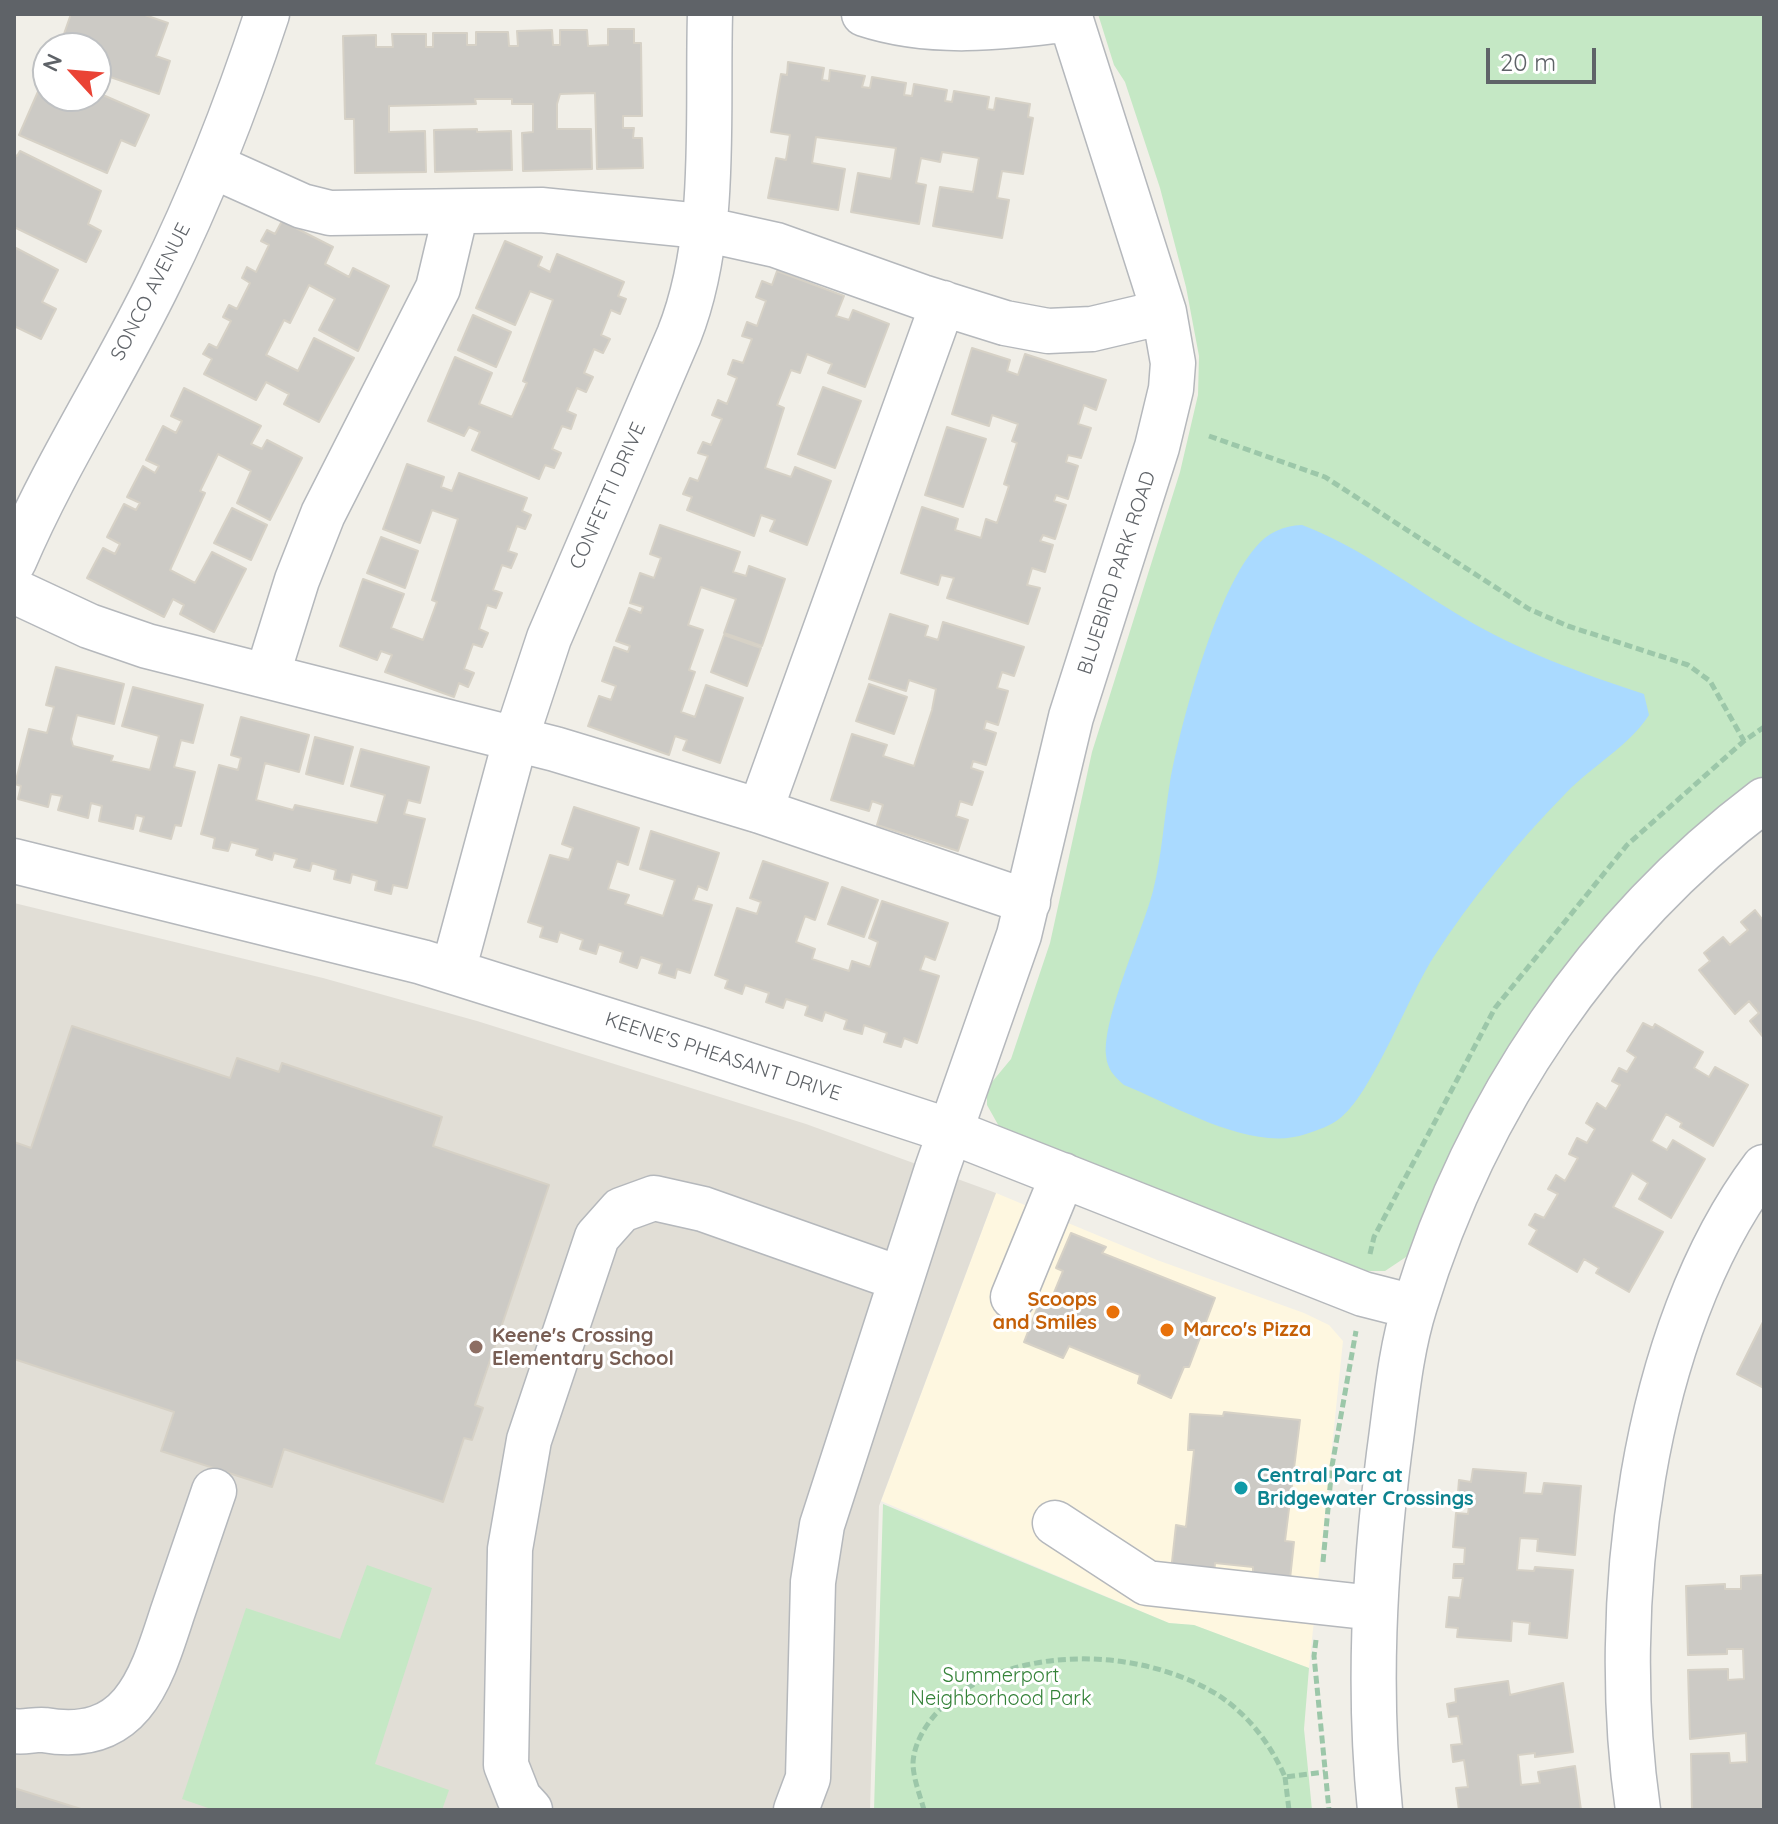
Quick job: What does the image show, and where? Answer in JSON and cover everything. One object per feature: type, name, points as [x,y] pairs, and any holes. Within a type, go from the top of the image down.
[{"type":"street","name":"SONCO AVENUE","points":[[14,561],[69,445],[159,282],[213,166],[267,14]]},
{"type":"street","name":"CONFETTI DRIVE","points":[[453,971],[516,738],[574,573],[689,310],[704,229],[710,14]]},
{"type":"street","points":[[864,14],[940,28],[1017,26],[1069,17]]},
{"type":"street","name":"BLUEBIRD PARK ROAD","points":[[796,1810],[808,1778],[813,1582],[822,1525],[1028,902],[1071,717],[1165,415],[1173,363],[1164,312],[1069,17]]},
{"type":"street","points":[[213,166],[302,206],[330,213],[554,211],[704,229],[776,245],[943,303],[1048,331],[1092,329],[1164,312]]},
{"type":"street","points":[[267,676],[297,580],[323,514],[438,288],[456,212]]},
{"type":"street","points":[[760,811],[943,303]]},
{"type":"street","points":[[14,591],[136,642],[516,738],[760,811],[1028,902]]},
{"type":"street","points":[[1380,1810],[1372,1702],[1374,1608],[1395,1405],[1414,1307],[1474,1157],[1539,1038],[1636,915],[1686,864],[1764,800]]},
{"type":"street","name":"KEENE'S PHEASANT DRIVE","points":[[14,861],[453,971],[950,1131],[1363,1294],[1414,1307]]},
{"type":"street","points":[[1638,1810],[1630,1720],[1629,1610],[1651,1437],[1664,1382],[1696,1290],[1742,1201],[1764,1167]]},
{"type":"street","points":[[1013,1297],[1063,1175]]},
{"type":"street","points":[[530,1810],[510,1782],[504,1743],[510,1549],[529,1440],[589,1253],[607,1223],[621,1210],[654,1198],[703,1209],[901,1279]]},
{"type":"street","points":[[23,1722],[71,1734],[89,1731],[121,1715],[137,1700],[153,1673],[214,1491]]},
{"type":"street","points":[[1055,1523],[1147,1583],[1374,1608]]},
{"type":"path","points":[[1209,436],[1325,477],[1529,609],[1568,626],[1688,665],[1710,681],[1744,741]]},
{"type":"path","points":[[924,1810],[913,1761],[921,1735],[936,1712],[962,1691],[1000,1673],[1038,1662],[1082,1660],[1131,1664],[1176,1675],[1221,1697],[1258,1730],[1274,1752],[1285,1777],[1289,1810]]},
{"type":"path","points":[[1285,1777],[1325,1772]]},
{"type":"shaded area","name":"Keene's Crossing Elementary School","points":[[14,903],[323,978],[477,1021],[806,1124],[996,1193],[879,1506],[870,1810],[14,1810]]},
{"type":"shaded area","name":"Central Parc at Bridgewater Crossings","points":[[996,1193],[1157,1260],[1304,1313],[1329,1325],[1343,1341],[1309,1668],[1194,1625],[1169,1623],[881,1501]]},
{"type":"green space","points":[[1098,14],[1764,14],[1764,776],[1731,799],[1648,875],[1412,1253],[1385,1271],[1356,1271],[1001,1130],[987,1105],[987,1088],[1011,1059],[1050,943],[1092,752],[1180,472],[1198,395],[1199,356],[1186,287],[1160,188],[1125,82],[1114,65]]},
{"type":"green space","name":"Summerport Neighborhood Park","points":[[883,1504],[1169,1623],[1194,1625],[1309,1668],[1304,1729],[1312,1810],[874,1810]]},
{"type":"green space","points":[[367,1565],[432,1588],[375,1764],[449,1790],[442,1810],[214,1810],[182,1799],[246,1608],[340,1639]]},
{"type":"water","points":[[1302,525],[1364,556],[1462,617],[1528,651],[1644,694],[1649,715],[1621,746],[1576,783],[1548,812],[1479,893],[1433,958],[1364,1090],[1351,1107],[1324,1128],[1285,1138],[1262,1137],[1190,1115],[1124,1085],[1108,1064],[1107,1038],[1117,997],[1153,891],[1175,757],[1191,693],[1214,626],[1227,595],[1255,548],[1276,531]]},
{"type":"building","points":[[71,14],[142,14],[168,23],[156,56],[170,61],[159,94],[112,78],[112,32],[65,32]]},
{"type":"building","points":[[608,29],[634,29],[634,43],[641,43],[642,116],[623,116],[623,128],[634,128],[633,138],[642,138],[643,168],[597,169],[595,93],[560,94],[557,104],[557,129],[591,129],[592,169],[523,171],[522,133],[533,132],[533,104],[512,104],[512,99],[475,99],[476,104],[389,106],[389,132],[425,131],[426,172],[355,173],[354,119],[345,119],[343,36],[376,35],[376,47],[393,47],[392,34],[426,34],[426,47],[433,47],[433,33],[467,33],[467,45],[476,45],[476,32],[508,32],[509,46],[518,46],[517,31],[552,30],[553,45],[560,45],[560,30],[587,30],[588,46],[608,45]]},
{"type":"building","points":[[788,62],[824,68],[822,80],[829,81],[830,70],[865,76],[862,87],[870,88],[872,77],[906,83],[904,95],[912,96],[914,84],[947,90],[945,101],[952,102],[954,91],[989,97],[987,109],[994,110],[996,98],[1030,104],[1028,117],[1033,118],[1023,174],[1002,171],[997,198],[1009,200],[1002,238],[933,226],[940,187],[973,192],[979,158],[942,152],[940,162],[921,158],[916,183],[926,185],[919,224],[851,212],[858,173],[891,179],[896,148],[816,137],[812,163],[845,169],[838,210],[768,198],[776,158],[786,160],[790,135],[771,132],[781,74],[787,75]]},
{"type":"building","points":[[112,99],[149,115],[135,146],[121,140],[107,173],[19,135],[32,105],[32,112],[112,112]]},
{"type":"building","points":[[477,129],[477,132],[511,131],[512,170],[435,172],[434,130]]},
{"type":"building","points":[[20,151],[101,191],[88,224],[101,231],[86,262],[14,227],[14,154],[17,156]]},
{"type":"building","points":[[282,221],[333,247],[325,264],[349,277],[353,268],[389,286],[358,351],[319,330],[335,299],[309,285],[290,323],[284,320],[266,355],[298,371],[314,338],[354,358],[319,422],[284,404],[289,394],[266,382],[256,400],[204,374],[212,359],[203,354],[209,344],[217,348],[231,321],[223,317],[229,305],[237,309],[250,283],[242,278],[247,267],[256,272],[269,245],[261,241],[267,230],[275,234]]},
{"type":"building","points":[[505,241],[542,257],[538,266],[550,272],[557,254],[624,282],[618,296],[626,299],[620,314],[611,310],[601,335],[610,339],[603,353],[594,349],[584,373],[593,377],[586,392],[577,388],[567,411],[576,415],[571,429],[562,426],[552,449],[561,453],[554,468],[545,465],[539,479],[472,450],[480,432],[469,427],[464,436],[428,421],[455,357],[492,373],[479,404],[512,417],[527,383],[523,381],[553,300],[530,291],[515,325],[476,308]]},
{"type":"building","points":[[14,247],[58,270],[42,302],[56,309],[41,339],[14,326]]},
{"type":"building","points":[[777,271],[844,296],[836,316],[849,320],[853,310],[889,324],[865,387],[828,373],[832,364],[807,354],[800,373],[791,370],[777,405],[784,408],[765,468],[791,477],[795,467],[831,481],[807,545],[770,531],[775,520],[761,515],[754,536],[687,510],[692,497],[683,494],[690,478],[698,481],[708,456],[698,453],[703,442],[711,445],[722,419],[712,415],[718,400],[727,404],[737,378],[728,374],[733,360],[743,363],[752,339],[742,336],[747,322],[757,326],[766,301],[756,297],[762,281],[772,285]]},
{"type":"building","points":[[473,315],[511,332],[496,367],[458,350]]},
{"type":"building","points":[[972,348],[1010,360],[1007,371],[1018,375],[1025,354],[1106,380],[1096,410],[1084,405],[1078,424],[1091,428],[1081,458],[1068,455],[1066,462],[1078,466],[1068,499],[1056,495],[1054,501],[1066,505],[1055,539],[1043,535],[1040,541],[1053,545],[1045,572],[1032,568],[1027,585],[1040,588],[1028,624],[947,598],[954,578],[941,575],[938,585],[901,573],[922,507],[958,519],[955,530],[981,538],[986,519],[997,523],[1009,486],[1004,484],[1017,443],[1012,441],[1018,424],[992,415],[989,426],[952,414]]},
{"type":"building","points":[[823,387],[861,401],[835,468],[798,454]]},
{"type":"building","points":[[184,388],[261,426],[251,444],[262,449],[267,440],[302,458],[270,520],[237,503],[251,471],[218,454],[200,491],[205,493],[170,570],[195,583],[212,552],[246,569],[214,632],[180,614],[184,605],[173,599],[164,617],[87,578],[103,548],[115,554],[120,544],[107,537],[124,504],[136,510],[140,503],[127,497],[143,466],[155,473],[159,466],[146,460],[163,426],[176,433],[182,421],[171,416]]},
{"type":"building","points":[[947,427],[986,439],[963,507],[925,495]]},
{"type":"building","points":[[407,464],[444,477],[441,487],[452,491],[459,473],[527,498],[522,511],[531,515],[525,529],[517,526],[508,551],[517,554],[511,568],[502,565],[493,590],[502,593],[496,608],[487,605],[479,629],[488,633],[482,647],[473,644],[464,669],[474,673],[468,687],[459,683],[454,697],[385,672],[392,655],[381,651],[377,660],[340,646],[363,579],[404,594],[391,628],[423,640],[437,602],[432,600],[458,519],[432,510],[420,543],[383,529]]},
{"type":"building","points":[[232,508],[267,525],[251,560],[214,543]]},
{"type":"building","points":[[660,525],[740,552],[733,572],[746,576],[749,566],[785,579],[762,646],[724,633],[736,599],[701,587],[688,625],[703,630],[689,670],[695,672],[681,712],[695,717],[706,685],[743,698],[720,763],[683,750],[687,740],[675,736],[669,755],[588,726],[599,696],[611,700],[616,686],[602,681],[614,647],[628,652],[630,646],[616,641],[629,608],[641,613],[643,607],[630,603],[640,573],[654,578],[661,558],[650,554]]},
{"type":"building","points":[[381,537],[418,551],[405,588],[367,573]]},
{"type":"building","points":[[890,614],[928,626],[925,636],[938,640],[943,622],[1024,647],[1014,676],[1002,672],[997,688],[1008,691],[998,725],[986,721],[984,729],[996,733],[986,765],[973,761],[971,768],[983,772],[972,805],[960,801],[956,816],[968,820],[958,851],[877,825],[883,805],[872,801],[869,811],[831,800],[852,734],[887,745],[883,756],[914,766],[932,710],[936,689],[909,680],[906,691],[869,679]]},
{"type":"building","points":[[724,635],[761,648],[747,686],[711,672]]},
{"type":"building","points":[[56,667],[124,684],[114,724],[77,715],[71,739],[73,746],[113,756],[111,761],[150,770],[159,736],[122,726],[133,687],[203,705],[193,743],[181,740],[174,767],[195,772],[181,826],[175,825],[171,839],[140,831],[144,817],[136,815],[133,829],[99,821],[102,806],[91,803],[88,818],[58,810],[62,796],[51,794],[48,807],[18,799],[21,786],[15,784],[29,729],[47,733],[54,707],[46,705]]},
{"type":"building","points":[[869,684],[907,697],[894,734],[856,721]]},
{"type":"building","points":[[241,717],[309,735],[299,772],[265,763],[256,800],[293,810],[295,805],[377,823],[385,795],[351,786],[361,749],[429,767],[420,803],[408,800],[404,814],[425,819],[407,888],[393,885],[391,894],[375,890],[377,881],[352,874],[350,883],[334,879],[336,870],[312,863],[310,871],[294,867],[297,859],[274,853],[272,860],[256,855],[258,849],[231,842],[228,851],[213,848],[215,838],[201,834],[219,765],[238,770],[241,758],[231,755]]},
{"type":"building","points":[[315,737],[353,747],[343,784],[306,774]]},
{"type":"building","points":[[574,807],[639,828],[628,865],[617,861],[608,889],[629,895],[625,904],[663,916],[675,880],[640,869],[651,831],[719,853],[707,890],[698,886],[693,900],[712,905],[690,973],[677,969],[675,978],[659,973],[662,964],[641,957],[637,968],[620,962],[623,952],[599,944],[596,954],[580,949],[583,940],[560,932],[557,942],[540,937],[543,927],[528,922],[550,855],[569,860],[573,848],[562,844]]},
{"type":"building","points":[[763,861],[828,883],[815,920],[805,916],[796,942],[815,949],[812,959],[849,971],[852,961],[870,967],[878,942],[869,938],[882,901],[948,923],[935,960],[925,956],[920,970],[939,976],[917,1043],[904,1038],[901,1047],[884,1042],[887,1033],[864,1025],[862,1034],[844,1029],[847,1020],[825,1012],[822,1021],[805,1015],[808,1006],[786,999],[783,1008],[766,1002],[769,993],[745,985],[742,994],[725,988],[728,980],[715,975],[737,908],[757,914],[761,902],[750,898]]},
{"type":"building","points":[[842,887],[878,900],[864,937],[828,924]]},
{"type":"building","points":[[1755,910],[1762,919],[1764,917],[1764,1038],[1750,1021],[1759,1013],[1749,1001],[1735,1014],[1699,970],[1710,961],[1704,953],[1723,937],[1730,945],[1748,930],[1741,922]]},
{"type":"building","points":[[1643,1023],[1653,1028],[1655,1024],[1703,1052],[1694,1068],[1709,1077],[1715,1067],[1748,1085],[1713,1146],[1680,1127],[1682,1123],[1666,1114],[1651,1141],[1667,1150],[1673,1140],[1705,1159],[1671,1218],[1639,1199],[1648,1183],[1632,1173],[1613,1207],[1663,1232],[1629,1292],[1596,1273],[1599,1268],[1584,1259],[1577,1272],[1529,1244],[1537,1230],[1529,1225],[1535,1214],[1544,1218],[1558,1194],[1548,1189],[1556,1175],[1565,1181],[1578,1158],[1569,1154],[1577,1138],[1587,1143],[1595,1129],[1586,1123],[1597,1103],[1606,1109],[1620,1085],[1612,1081],[1619,1068],[1627,1072],[1636,1057],[1627,1051]]},
{"type":"building","name":"Keene's Crossing Elementary School","points":[[72,1026],[230,1078],[237,1058],[279,1072],[282,1063],[442,1117],[433,1146],[549,1185],[475,1405],[483,1408],[472,1440],[464,1438],[443,1502],[284,1449],[272,1487],[161,1451],[174,1412],[14,1359],[14,1142],[31,1148]]},
{"type":"building","points":[[1071,1233],[1106,1247],[1102,1253],[1215,1298],[1189,1367],[1184,1367],[1171,1398],[1138,1383],[1140,1375],[1069,1346],[1063,1358],[1024,1342],[1040,1301],[1049,1305],[1063,1271],[1056,1268]]},
{"type":"building","points":[[1764,1320],[1764,1388],[1737,1374]]},
{"type":"building","name":"Central Parc at Bridgewater Crossings","points":[[1224,1412],[1300,1420],[1285,1541],[1294,1542],[1290,1579],[1253,1575],[1253,1567],[1215,1563],[1214,1575],[1171,1571],[1176,1525],[1186,1527],[1194,1450],[1188,1450],[1190,1414],[1223,1416]]},
{"type":"building","points":[[1473,1469],[1526,1473],[1524,1493],[1542,1494],[1544,1483],[1581,1486],[1575,1555],[1537,1551],[1538,1539],[1520,1538],[1517,1570],[1534,1571],[1535,1567],[1573,1570],[1567,1638],[1529,1634],[1530,1623],[1512,1621],[1511,1641],[1457,1637],[1458,1628],[1446,1627],[1449,1597],[1460,1598],[1463,1578],[1453,1578],[1454,1564],[1464,1564],[1465,1548],[1453,1547],[1456,1513],[1468,1514],[1469,1506],[1457,1505],[1459,1480],[1471,1482]]},
{"type":"building","points":[[1764,1575],[1764,1810],[1692,1810],[1691,1754],[1729,1753],[1730,1763],[1747,1762],[1746,1733],[1690,1739],[1688,1670],[1728,1669],[1728,1680],[1744,1679],[1743,1649],[1727,1649],[1727,1654],[1688,1655],[1686,1586],[1725,1584],[1725,1589],[1741,1589],[1741,1576]]},
{"type":"building","points":[[1508,1681],[1510,1695],[1563,1683],[1573,1752],[1535,1757],[1535,1753],[1518,1755],[1521,1785],[1540,1783],[1538,1772],[1575,1766],[1581,1810],[1459,1810],[1456,1788],[1468,1787],[1464,1760],[1453,1762],[1451,1745],[1462,1744],[1458,1716],[1449,1717],[1447,1704],[1456,1702],[1455,1689]]},
{"type":"building","points":[[14,1788],[84,1810],[14,1810]]},
{"type":"place","name":"Scoops and Smiles","points":[[1113,1312]]},
{"type":"place","name":"Marco's Pizza","points":[[1167,1330]]},
{"type":"place","name":"Keene's Crossing Elementary School","points":[[476,1347]]},
{"type":"place","name":"Central Parc at Bridgewater Crossings","points":[[1241,1488]]}]
